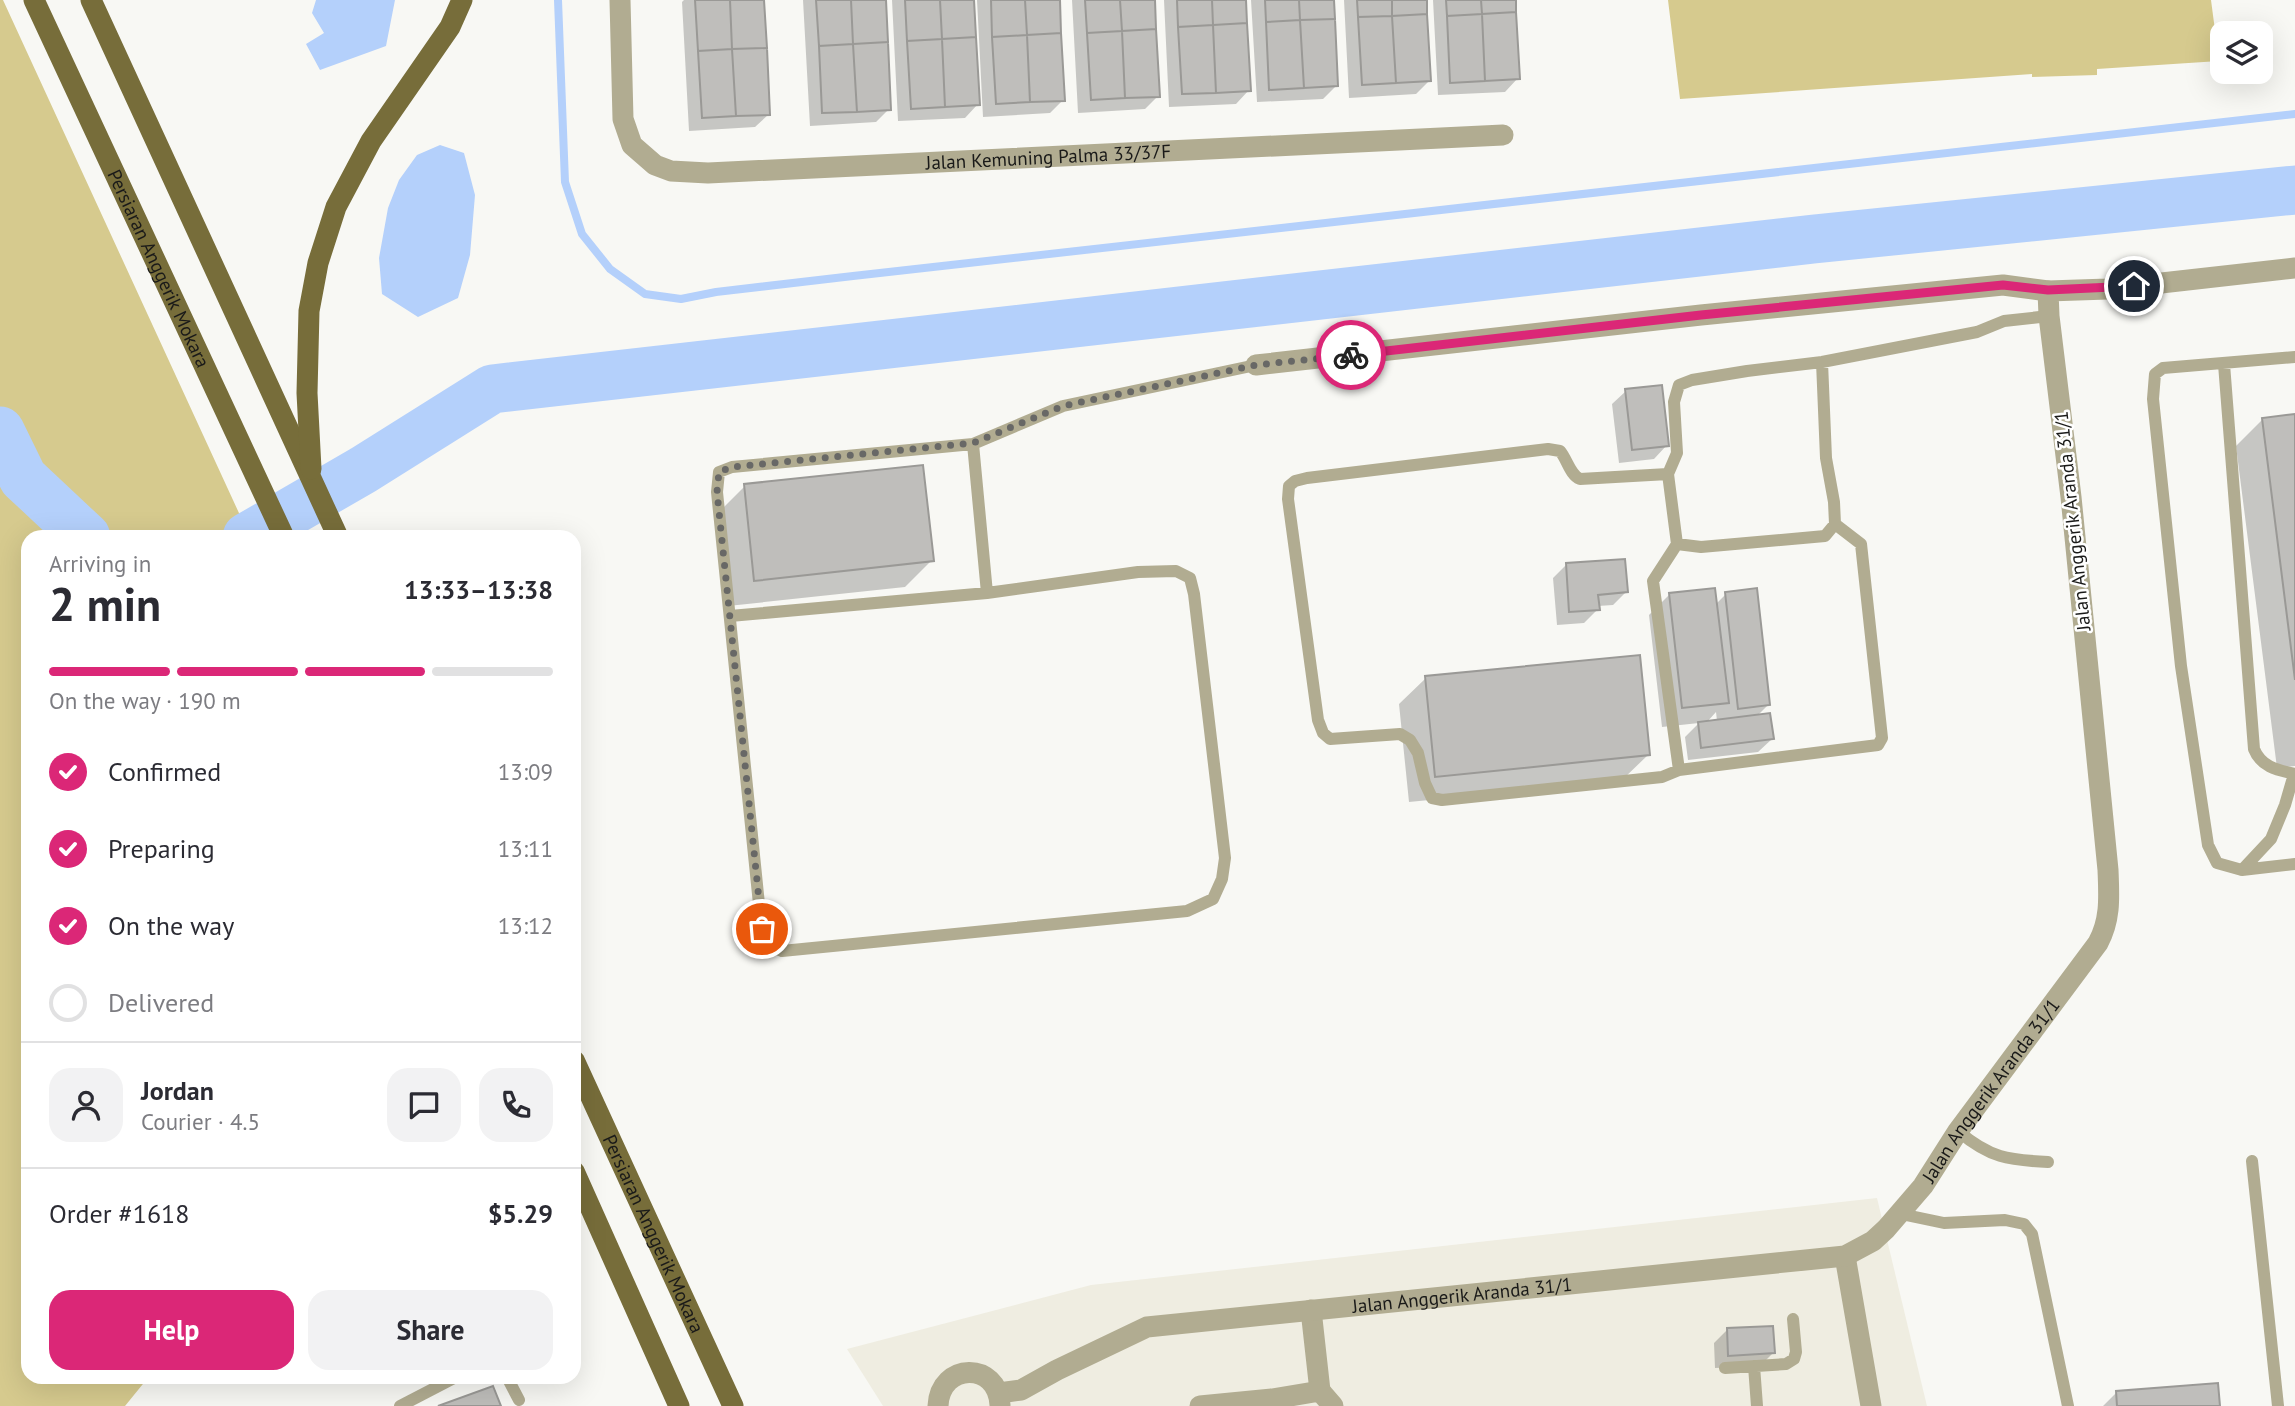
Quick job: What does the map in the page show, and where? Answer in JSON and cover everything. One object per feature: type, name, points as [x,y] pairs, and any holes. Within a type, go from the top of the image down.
[{"type":"main road","name":"Persiaran Anggerik Mokara","points":[[34,0],[281,530]]},
{"type":"main road","points":[[91,0],[334,530]]},
{"type":"main road","points":[[312,481],[307,393],[309,311],[318,264],[336,207],[371,141],[450,27],[462,0]]},
{"type":"main road","name":"Persiaran Anggerik Mokara","points":[[581,1075],[733,1406]]},
{"type":"main road","points":[[581,1187],[679,1406]]},
{"type":"street","name":"Jalan Kemuning Palma 33/37F","points":[[620,0],[623,119],[632,145],[655,165],[671,171],[708,173],[1503,135]]},
{"type":"street","points":[[1256,365],[1701,315],[2003,285],[2048,290],[2108,289],[2295,268]]},
{"type":"street","name":"Jalan Anggerik Aranda 31/1","points":[[999,1399],[1147,1327],[1845,1256],[1872,1241],[1901,1213],[1923,1186],[1958,1131],[2098,943],[2105,930],[2109,909],[2108,870],[2048,290]]},
{"type":"street","points":[[1845,1256],[1871,1406]]},
{"type":"street","points":[[1200,1406],[1272,1399],[1326,1398],[1311,1310]]},
{"type":"street","points":[[938,1406],[942,1388],[957,1374],[966,1372],[986,1377],[999,1399]]},
{"type":"lane","points":[[1679,770],[1653,582],[1677,544],[1668,474],[1677,453],[1674,402],[1679,384],[1747,371],[1822,362],[1977,332],[2004,321],[2049,316]]},
{"type":"lane","points":[[2295,357],[2163,368],[2155,374],[2153,399],[2181,666],[2208,845],[2217,863],[2242,870],[2295,864]]},
{"type":"lane","points":[[1677,544],[1701,547],[1825,536],[1835,524],[1826,458],[1822,362]]},
{"type":"lane","points":[[2224,364],[2254,749],[2258,759],[2264,764],[2294,774],[2271,839],[2242,870]]},
{"type":"lane","points":[[730,616],[987,593],[1138,572],[1176,571],[1190,578],[1225,858],[1222,879],[1213,899],[1187,911],[782,951],[765,943],[730,616],[717,492],[719,472],[732,467],[973,443],[1063,406],[1256,365]]},
{"type":"lane","points":[[973,443],[987,593]]},
{"type":"lane","points":[[1668,474],[1580,479],[1573,474],[1560,451],[1548,449],[1295,481],[1289,486],[1288,499],[1318,720],[1323,733],[1331,739],[1400,734],[1410,740],[1418,753],[1425,783],[1432,798],[1442,800],[1662,777],[1679,770],[1878,745],[1882,738],[1861,544],[1835,524]]},
{"type":"lane","points":[[1958,1131],[1978,1148],[1998,1156],[2049,1162]]},
{"type":"lane","points":[[2252,1161],[2278,1406]]},
{"type":"lane","points":[[1901,1213],[1944,1223],[2005,1220],[2024,1224],[2032,1234],[2068,1406]]},
{"type":"lane","points":[[1725,1368],[1786,1364],[1794,1359],[1796,1352],[1793,1319]]},
{"type":"lane","points":[[1754,1366],[1757,1406]]},
{"type":"lane","points":[[400,1406],[442,1384]]},
{"type":"lane","points":[[511,1384],[519,1400]]},
{"type":"shaded area","points":[[0,0],[3,0],[247,530],[21,530],[21,1384],[143,1384],[125,1406],[0,1406]]},
{"type":"shaded area","points":[[1668,0],[2211,0],[2214,21],[2210,21],[2210,62],[2097,69],[2097,75],[2032,77],[2032,74],[1680,99]]},
{"type":"shaded area","points":[[1877,1198],[1927,1406],[883,1406],[847,1349],[1091,1285]]},
{"type":"water","points":[[316,0],[395,0],[386,46],[320,70],[306,44],[324,33],[312,13]]},
{"type":"water","points":[[440,145],[464,153],[475,195],[470,255],[458,298],[418,317],[382,294],[379,258],[388,208],[399,180],[417,155]]},
{"type":"building","points":[[695,0],[730,0],[732,49],[698,51]]},
{"type":"building","points":[[730,0],[764,0],[767,48],[732,49]]},
{"type":"building","points":[[816,0],[851,0],[853,44],[819,46]]},
{"type":"building","points":[[851,0],[886,0],[888,42],[853,44]]},
{"type":"building","points":[[905,0],[940,0],[942,39],[907,41]]},
{"type":"building","points":[[940,0],[974,0],[976,37],[942,39]]},
{"type":"building","points":[[991,0],[1025,0],[1027,35],[992,37]]},
{"type":"building","points":[[1025,0],[1060,0],[1061,33],[1027,35]]},
{"type":"building","points":[[1085,0],[1120,0],[1122,31],[1087,33]]},
{"type":"building","points":[[1120,0],[1155,0],[1156,29],[1122,31]]},
{"type":"building","points":[[1177,0],[1212,0],[1213,25],[1178,27]]},
{"type":"building","points":[[1212,0],[1246,0],[1247,23],[1213,25]]},
{"type":"building","points":[[1265,0],[1299,0],[1300,20],[1266,22]]},
{"type":"building","points":[[1299,0],[1334,0],[1335,19],[1300,20]]},
{"type":"building","points":[[1357,0],[1392,0],[1392,16],[1358,17]]},
{"type":"building","points":[[1392,0],[1427,0],[1427,14],[1392,16]]},
{"type":"building","points":[[1446,0],[1481,0],[1482,14],[1447,16]]},
{"type":"building","points":[[1481,0],[1516,0],[1516,12],[1482,14]]},
{"type":"building","points":[[1516,12],[1520,79],[1485,81],[1482,14]]},
{"type":"building","points":[[1427,14],[1431,81],[1396,83],[1392,16]]},
{"type":"building","points":[[1482,14],[1485,81],[1450,83],[1447,16]]},
{"type":"building","points":[[1392,16],[1396,83],[1362,85],[1358,17]]},
{"type":"building","points":[[1335,19],[1338,86],[1304,88],[1300,20]]},
{"type":"building","points":[[1300,20],[1304,88],[1269,90],[1266,22]]},
{"type":"building","points":[[1247,23],[1251,91],[1216,93],[1213,25]]},
{"type":"building","points":[[1213,25],[1216,93],[1182,94],[1178,27]]},
{"type":"building","points":[[1156,29],[1160,97],[1125,98],[1122,31]]},
{"type":"building","points":[[1122,31],[1125,98],[1091,100],[1087,33]]},
{"type":"building","points":[[1061,33],[1065,101],[1030,102],[1027,35]]},
{"type":"building","points":[[1027,35],[1030,102],[996,104],[992,37]]},
{"type":"building","points":[[976,37],[980,105],[945,107],[942,39]]},
{"type":"building","points":[[942,39],[945,107],[911,109],[907,41]]},
{"type":"building","points":[[888,42],[891,110],[857,112],[853,44]]},
{"type":"building","points":[[853,44],[857,112],[822,113],[819,46]]},
{"type":"building","points":[[767,48],[770,115],[736,116],[732,49]]},
{"type":"building","points":[[732,49],[736,116],[702,118],[698,51]]},
{"type":"building","points":[[1662,385],[1669,446],[1632,450],[1625,389]]},
{"type":"building","points":[[2295,414],[2295,680],[2262,418]]},
{"type":"building","points":[[923,465],[934,561],[754,581],[744,484]]},
{"type":"building","points":[[1625,559],[1628,592],[1598,595],[1600,610],[1569,612],[1566,563]]},
{"type":"building","points":[[1715,588],[1729,703],[1682,708],[1669,593]]},
{"type":"building","points":[[1757,588],[1770,705],[1738,709],[1725,592]]},
{"type":"building","points":[[1640,655],[1650,755],[1435,777],[1425,676]]},
{"type":"building","points":[[1770,713],[1774,739],[1701,748],[1698,722]]},
{"type":"building","points":[[1773,1326],[1775,1353],[1728,1356],[1727,1328]]},
{"type":"building","points":[[2218,1383],[2220,1406],[2117,1406],[2116,1391]]},
{"type":"building","points":[[493,1386],[501,1406],[438,1406]]},
{"type":"waterway","points":[[558,0],[565,182],[582,234],[610,269],[645,294],[681,299],[716,292],[853,276],[2295,114]]},
{"type":"waterway","points":[[259,530],[363,470],[492,389],[1814,239],[2295,190]]},
{"type":"waterway","points":[[0,431],[23,478],[79,530]]},
{"type":"way so far","points":[[762,929],[717,492],[719,472],[732,467],[973,443],[1063,406],[1256,365],[1351,355]]},
{"type":"route","points":[[1351,355],[1701,315],[2003,285],[2048,290],[2134,286]]}]
